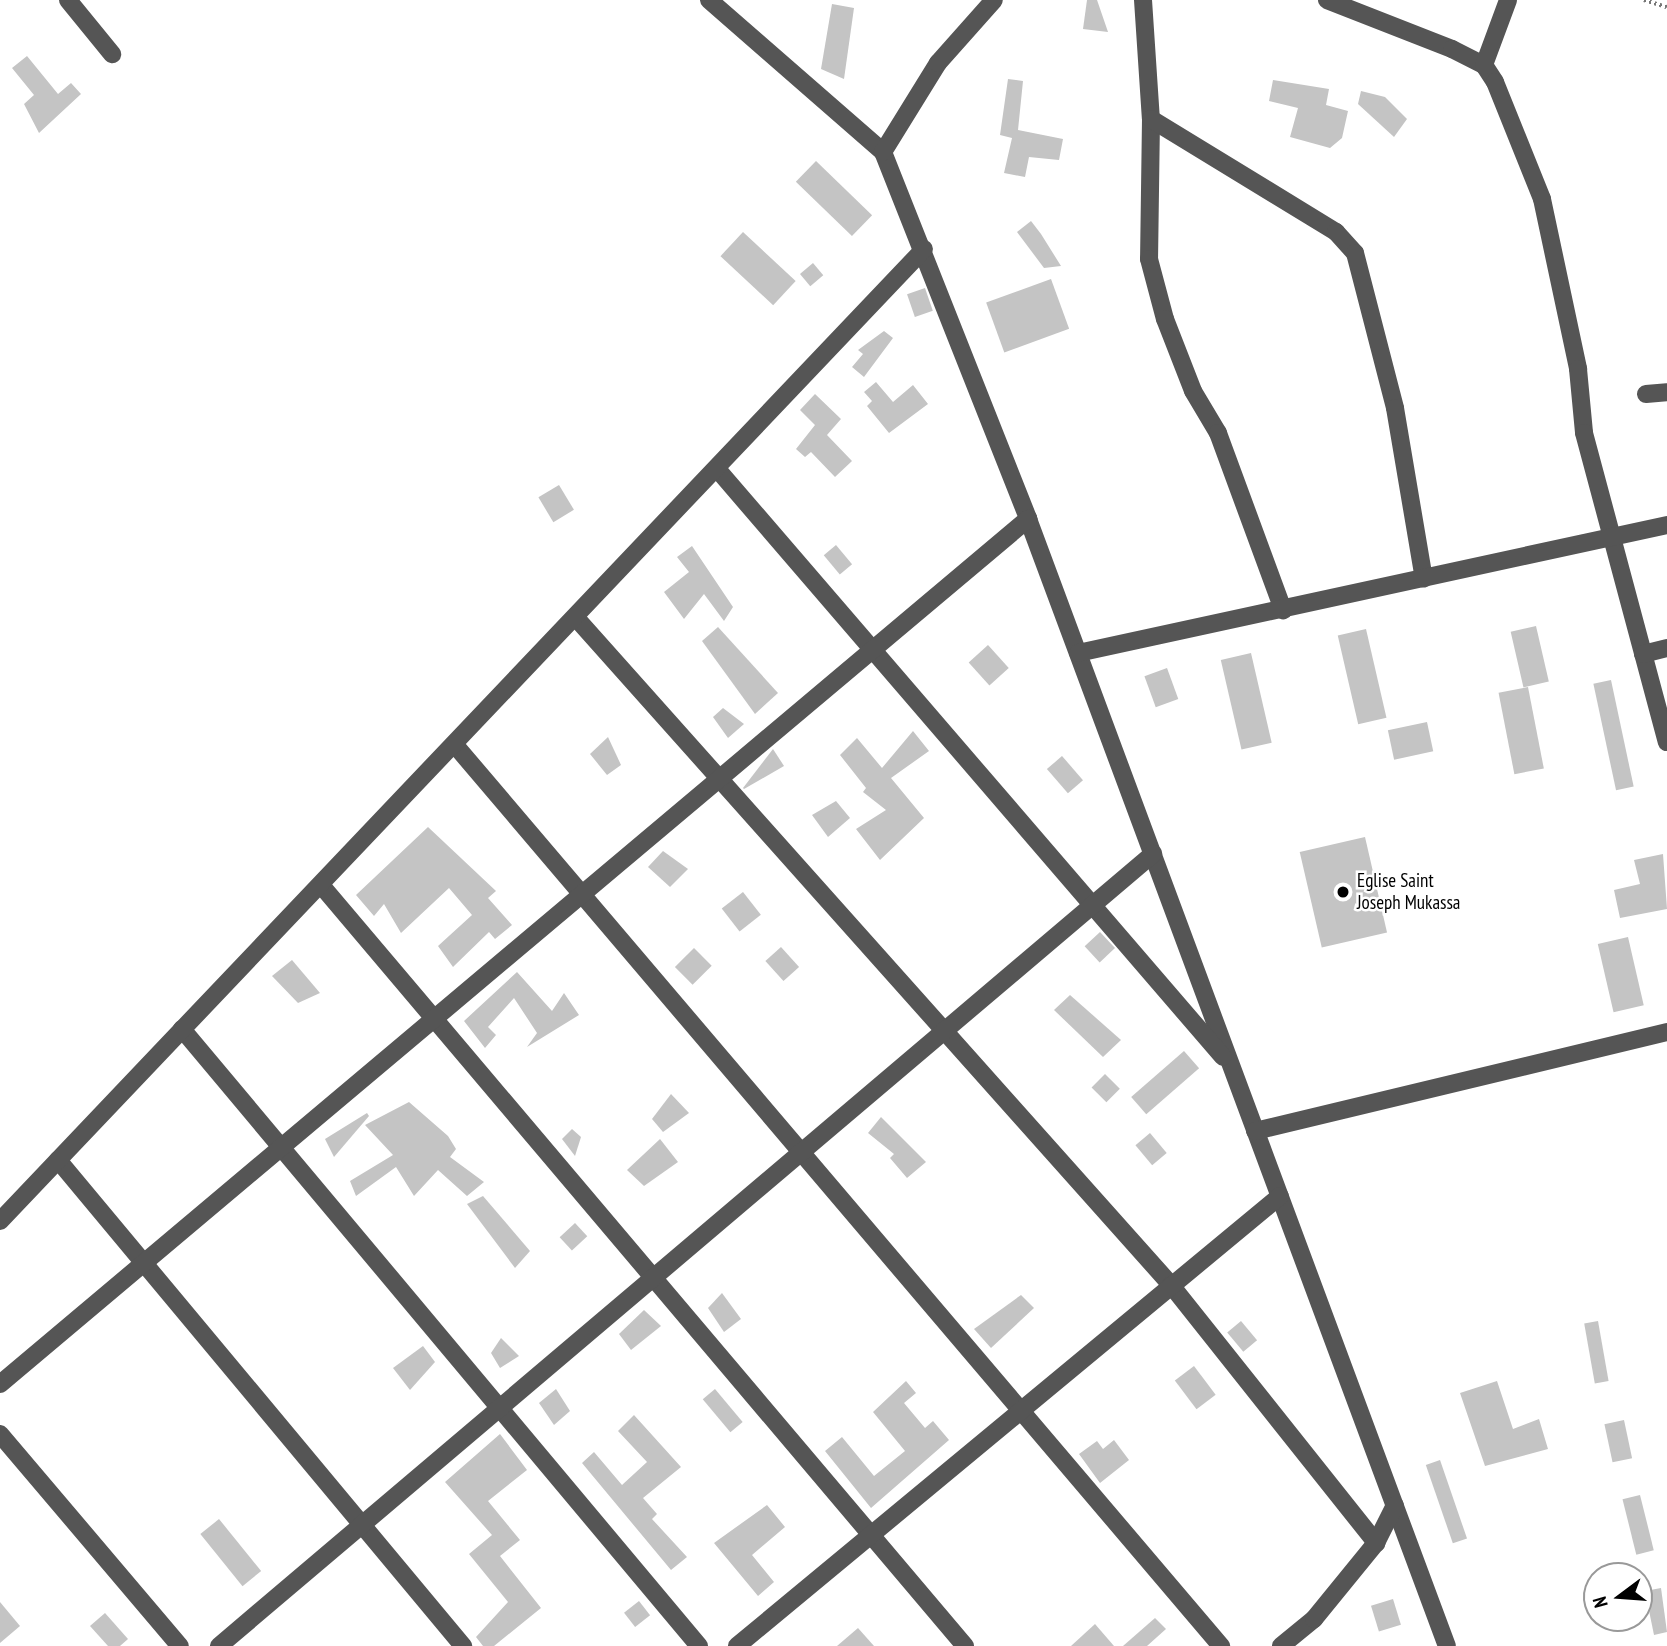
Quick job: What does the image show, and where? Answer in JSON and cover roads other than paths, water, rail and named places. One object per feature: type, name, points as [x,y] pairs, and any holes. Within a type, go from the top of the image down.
[{"type":"street","points":[[68,0],[112,54]]},
{"type":"street","points":[[709,0],[883,152],[924,249],[1028,519],[1447,1646]]},
{"type":"street","points":[[883,152],[938,63],[994,0]]},
{"type":"street","points":[[1143,0],[1152,119],[1149,259],[1165,320],[1193,391],[1218,433],[1283,610]]},
{"type":"street","points":[[1326,0],[1484,65]]},
{"type":"street","points":[[1508,0],[1484,65],[1542,200],[1578,369],[1584,433],[1667,742]]},
{"type":"street","points":[[1152,119],[1336,232],[1354,253],[1395,408],[1424,579]]},
{"type":"street","points":[[0,1221],[718,470],[924,249]]},
{"type":"street","points":[[1646,394],[1667,392]]},
{"type":"street","points":[[718,470],[1233,1068]]},
{"type":"street","points":[[0,1384],[1028,519]]},
{"type":"street","points":[[1078,653],[1613,539],[1667,525]]},
{"type":"street","points":[[576,619],[722,779],[1171,1285],[1376,1543]]},
{"type":"street","points":[[1643,654],[1667,648]]},
{"type":"street","points":[[455,745],[579,895],[1022,1409],[1221,1646]]},
{"type":"street","points":[[219,1646],[1153,854]]},
{"type":"street","points":[[321,885],[436,1017],[965,1646]]},
{"type":"street","points":[[182,1029],[699,1646]]},
{"type":"street","points":[[1255,1131],[1667,1032]]},
{"type":"street","points":[[58,1160],[463,1646]]},
{"type":"street","points":[[737,1646],[1280,1196]]},
{"type":"street","points":[[0,1434],[180,1646]]},
{"type":"street","points":[[1281,1646],[1314,1619],[1376,1543],[1395,1505]]},
{"type":"place","name":"Eglise Saint Joseph Mukassa","points":[[1343,892]]}]
